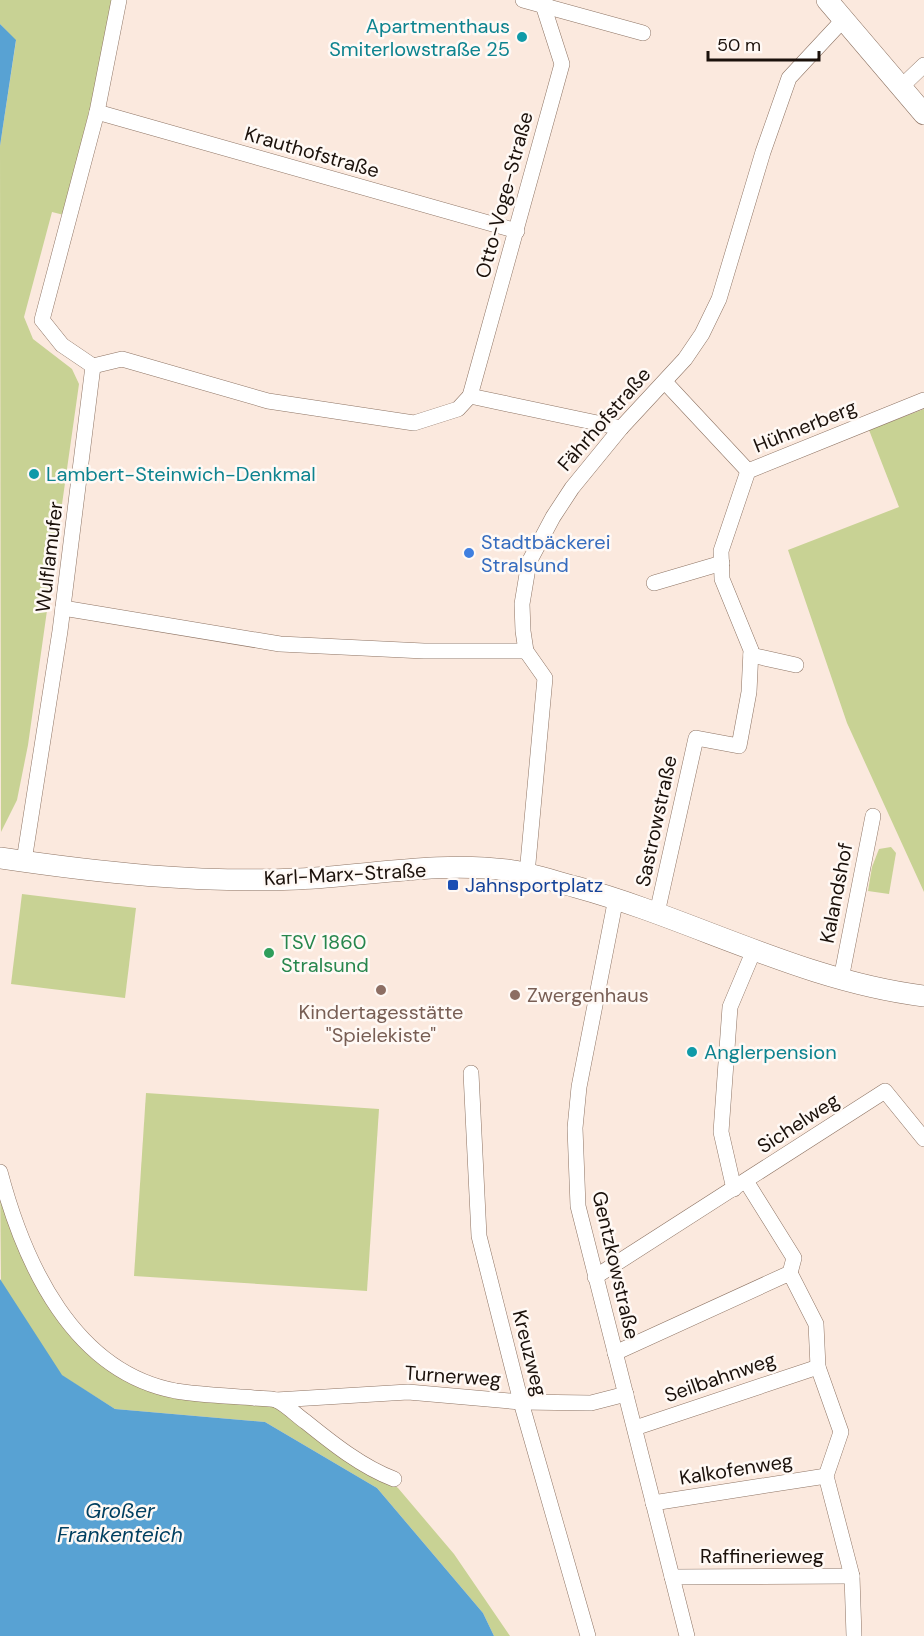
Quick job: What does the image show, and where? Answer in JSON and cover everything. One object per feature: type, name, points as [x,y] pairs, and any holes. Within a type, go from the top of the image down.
[{"type":"main road","points":[[827,0],[924,114]]},
{"type":"main road","name":"Karl-Marx-Straße","points":[[0,858],[102,873],[173,879],[299,879],[472,867],[527,874],[616,898],[754,950],[841,979],[924,996]]},
{"type":"street","points":[[119,0],[97,112],[42,320],[62,345],[93,366],[122,359],[268,401],[414,423],[458,409],[470,396],[621,428]]},
{"type":"street","points":[[523,0],[544,3],[643,33]]},
{"type":"street","name":"Otto-Voge-Straße","points":[[470,396],[562,64],[544,3]]},
{"type":"street","name":"Fährhofstraße","points":[[526,651],[522,604],[529,562],[553,517],[572,488],[621,428],[665,382],[696,342],[719,299],[763,152],[789,78],[843,20]]},
{"type":"street","points":[[901,87],[924,65]]},
{"type":"street","name":"Krauthofstraße","points":[[97,112],[517,231]]},
{"type":"street","name":"Wulflamufer","points":[[24,861],[63,608],[93,366]]},
{"type":"street","name":"Hühnerberg","points":[[665,382],[748,471],[924,400]]},
{"type":"street","points":[[748,471],[721,551],[722,579],[751,655],[795,665]]},
{"type":"street","points":[[654,583],[722,563]]},
{"type":"street","points":[[63,608],[280,644],[424,651],[526,651],[545,678],[527,874]]},
{"type":"street","name":"Sastrowstraße","points":[[657,913],[696,738],[739,746],[749,692],[751,655]]},
{"type":"street","name":"Kalandshof","points":[[841,979],[873,816]]},
{"type":"street","name":"Gentzkowstraße","points":[[616,898],[579,1087],[575,1128],[578,1206],[687,1636]]},
{"type":"street","points":[[754,950],[730,1007],[721,1132],[740,1185],[794,1258],[790,1273],[816,1324],[818,1367],[841,1432],[826,1476],[852,1576],[854,1636]]},
{"type":"street","name":"Kreuzweg","points":[[471,1073],[479,1236],[521,1402],[588,1636]]},
{"type":"street","name":"Sichelweg","points":[[595,1277],[885,1091],[924,1139]]},
{"type":"street","name":"Turnerweg","points":[[0,1172],[13,1221],[35,1271],[60,1311],[93,1350],[118,1370],[174,1390],[276,1400],[408,1392],[521,1402],[591,1403],[626,1394]]},
{"type":"street","points":[[615,1353],[790,1273]]},
{"type":"street","name":"Seilbahnweg","points":[[635,1428],[818,1367]]},
{"type":"street","points":[[276,1400],[329,1440],[382,1475],[394,1479]]},
{"type":"street","name":"Kalkofenweg","points":[[653,1503],[826,1476]]},
{"type":"street","name":"Raffinerieweg","points":[[672,1577],[852,1576]]},
{"type":"green space","points":[[0,0],[116,0],[64,215],[52,212],[24,317],[33,339],[72,369],[79,384],[28,745],[17,800],[1,832],[0,146],[16,41],[0,24]]},
{"type":"green space","points":[[924,409],[924,892],[847,723],[788,550],[899,507],[869,430]]},
{"type":"green space","points":[[891,847],[896,853],[889,894],[868,891],[872,867],[879,849]]},
{"type":"green space","points":[[22,894],[136,908],[125,998],[11,984]]},
{"type":"green space","points":[[146,1093],[379,1109],[367,1291],[134,1276]]},
{"type":"green space","points":[[0,1172],[35,1271],[93,1350],[175,1390],[276,1400],[398,1488],[454,1554],[510,1636],[494,1636],[483,1613],[377,1488],[265,1422],[115,1409],[61,1375],[1,1282]]},
{"type":"water","points":[[0,24],[16,40],[0,146]]},
{"type":"water","name":"Großer Frankenteich","points":[[0,1279],[62,1375],[115,1409],[265,1422],[377,1488],[483,1613],[494,1636],[0,1636]]},
{"type":"place","name":"Apartmenthaus Smiterlowstraße 25","points":[[522,37]]},
{"type":"place","name":"Lambert-Steinwich-Denkmal","points":[[34,474]]},
{"type":"place","name":"Stadtbäckerei Stralsund","points":[[469,553]]},
{"type":"place","name":"Jahnsportplatz","points":[[453,885]]},
{"type":"place","name":"TSV 1860 Stralsund","points":[[269,953]]},
{"type":"place","name":"Kindertagesstätte \"Spielekiste\"","points":[[381,990]]},
{"type":"place","name":"Zwergenhaus","points":[[515,995]]},
{"type":"place","name":"Anglerpension","points":[[692,1052]]}]
